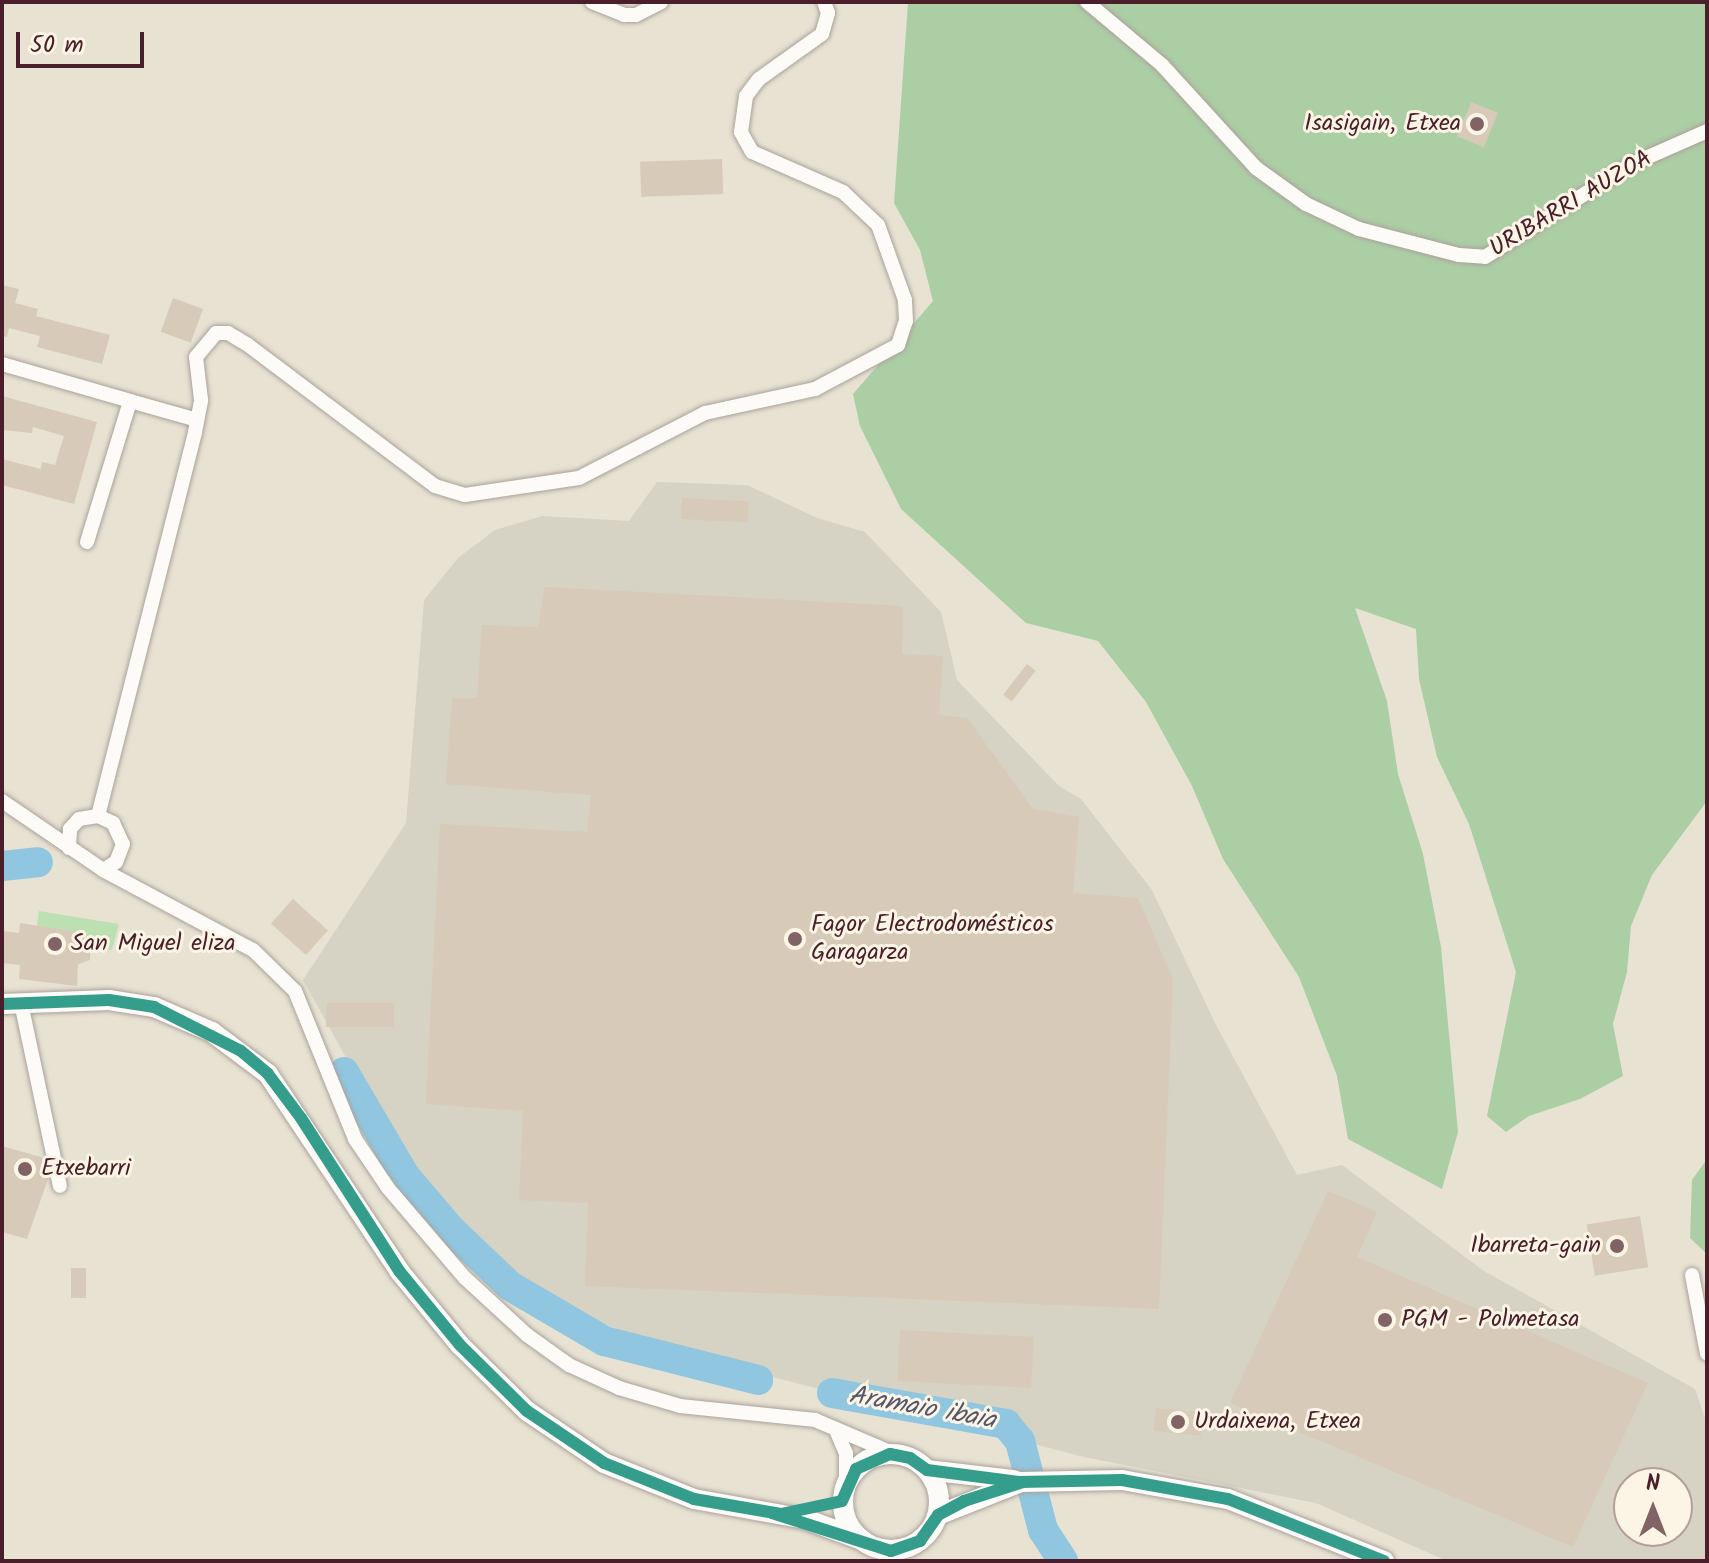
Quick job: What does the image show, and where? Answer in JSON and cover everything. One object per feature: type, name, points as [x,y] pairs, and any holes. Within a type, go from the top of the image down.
[{"type":"main road","points":[[12,1003],[109,1000],[154,1007],[200,1025],[241,1051],[268,1074],[301,1118],[430,1310],[527,1411],[604,1463],[694,1499],[781,1514],[891,1551],[910,1547],[932,1528],[938,1515],[936,1483],[927,1470]]},
{"type":"main road","points":[[781,1514],[844,1492],[870,1458],[897,1455],[927,1470],[1020,1482],[1122,1480],[1228,1499],[1384,1561]]},
{"type":"main road","points":[[938,1515],[1020,1482]]},
{"type":"main road","points":[[844,1492],[846,1521],[862,1540]]},
{"type":"street","points":[[592,2],[609,13],[636,15],[661,2]]},
{"type":"street","points":[[98,816],[197,420],[201,400],[196,357],[216,333],[228,333],[435,486],[465,495],[579,478],[705,413],[815,389],[898,345],[906,321],[905,300],[878,225],[843,192],[752,152],[741,132],[746,96],[759,79],[822,34],[828,13],[824,2]]},
{"type":"street","name":"URIBARRI AUZOA","points":[[1087,2],[1162,65],[1256,168],[1306,204],[1359,229],[1459,255],[1485,257],[1632,164],[1707,131]]},
{"type":"street","points":[[2,364],[197,420]]},
{"type":"street","points":[[87,542],[130,401]]},
{"type":"street","points":[[2,801],[103,870],[253,950],[295,991],[355,1139],[388,1188],[465,1278],[527,1335],[569,1365],[619,1388],[680,1406],[815,1420],[897,1455]]},
{"type":"street","points":[[69,848],[74,823],[98,816],[118,826],[123,837],[116,862],[103,870]]},
{"type":"street","points":[[12,1003],[60,1186]]},
{"type":"street","points":[[1692,1275],[1707,1354]]},
{"type":"street","points":[[836,1430],[846,1453],[844,1492]]},
{"type":"shaded area","points":[[657,482],[747,485],[817,518],[865,532],[941,612],[957,680],[1059,786],[1081,799],[1152,890],[1215,1023],[1297,1175],[1342,1165],[1484,1271],[1695,1389],[1707,1424],[1707,1561],[1447,1561],[1316,1503],[1084,1457],[699,1358],[550,1305],[441,1206],[374,1108],[303,980],[406,823],[424,600],[458,558],[495,530],[542,516],[629,521]]},
{"type":"green space","points":[[908,2],[1707,2],[1707,801],[1652,875],[1631,926],[1627,972],[1613,1024],[1623,1076],[1580,1099],[1529,1116],[1506,1132],[1487,1116],[1516,972],[1469,824],[1437,757],[1419,679],[1416,629],[1355,608],[1387,701],[1398,774],[1423,854],[1441,947],[1458,1132],[1442,1189],[1348,1139],[1337,1076],[1299,977],[1223,859],[1192,786],[1146,702],[1098,641],[1026,623],[901,509],[860,426],[853,394],[933,301],[920,250],[894,203]]},
{"type":"green space","points":[[39,911],[119,924],[112,950],[90,948],[37,926]]},
{"type":"green space","points":[[1707,1159],[1707,1254],[1690,1238],[1692,1180]]},
{"type":"building","name":"Isasigain, Etxea","points":[[1471,102],[1498,113],[1484,147],[1457,136]]},
{"type":"building","points":[[722,159],[723,194],[641,197],[640,162]]},
{"type":"building","points":[[2,285],[19,289],[15,303],[38,309],[36,316],[110,335],[102,364],[37,347],[40,336],[9,328],[7,337],[2,336]]},
{"type":"building","points":[[173,298],[203,309],[191,343],[161,332]]},
{"type":"building","points":[[2,396],[97,422],[74,504],[2,485],[2,459],[41,469],[42,462],[55,465],[64,436],[33,427],[32,433],[2,430]]},
{"type":"building","points":[[682,498],[749,502],[748,522],[681,519]]},
{"type":"building","name":"Fagor Electrodomésticos Garagarza","points":[[545,587],[903,606],[902,654],[943,656],[939,715],[967,718],[1033,809],[1079,817],[1073,893],[1138,898],[1173,979],[1159,1309],[585,1286],[588,1203],[519,1200],[523,1111],[426,1104],[440,824],[587,832],[591,795],[446,784],[452,698],[477,698],[482,625],[538,627]]},
{"type":"building","points":[[1027,664],[1036,671],[1012,702],[1003,695]]},
{"type":"building","points":[[293,899],[328,930],[306,955],[271,924]]},
{"type":"building","points":[[20,923],[78,932],[90,940],[90,960],[78,964],[77,986],[19,979],[20,965],[2,963],[2,931],[19,933]]},
{"type":"building","points":[[326,1003],[394,1003],[394,1027],[326,1027]]},
{"type":"building","name":"Etxebarri","points":[[2,1146],[44,1158],[48,1179],[27,1239],[2,1232]]},
{"type":"building","name":"PGM - Polmetasa","points":[[1328,1191],[1377,1212],[1357,1257],[1648,1383],[1573,1547],[1230,1403]]},
{"type":"building","name":"Ibarreta-gain","points":[[1640,1216],[1648,1267],[1595,1276],[1587,1224]]},
{"type":"building","points":[[71,1268],[86,1268],[86,1298],[71,1298]]},
{"type":"building","points":[[900,1330],[1034,1337],[1031,1388],[897,1381]]},
{"type":"building","name":"Urdaixena, Etxea","points":[[1156,1408],[1203,1413],[1200,1436],[1154,1431]]},
{"type":"waterway","name":"Aramaio ibaia","points":[[2,866],[38,862]]},
{"type":"waterway","name":"Aramaio ibaia","points":[[344,1072],[405,1176],[451,1230],[510,1286],[604,1341],[758,1380]]},
{"type":"waterway","name":"Aramaio ibaia","points":[[832,1393],[1006,1424],[1020,1441],[1043,1530],[1063,1561]]},
{"type":"transit line","points":[[2,1004],[109,1000],[154,1007],[241,1051],[268,1074],[301,1118],[400,1272],[460,1345],[527,1411],[604,1463],[694,1499],[781,1514],[842,1501],[856,1469],[890,1454],[910,1458],[927,1470],[1020,1482],[1122,1480],[1228,1499],[1384,1561]]},
{"type":"transit line","points":[[772,1513],[891,1551],[920,1541],[938,1515],[964,1501],[1023,1482]]},
{"type":"place","name":"Isasigain, Etxea","points":[[1477,124]]},
{"type":"place","name":"Fagor Electrodomésticos Garagarza","points":[[795,939]]},
{"type":"place","name":"San Miguel eliza","points":[[55,944]]},
{"type":"place","name":"Etxebarri","points":[[25,1169]]},
{"type":"place","name":"Ibarreta-gain","points":[[1617,1246]]},
{"type":"place","name":"PGM - Polmetasa","points":[[1385,1320]]},
{"type":"place","name":"Urdaixena, Etxea","points":[[1178,1422]]}]
